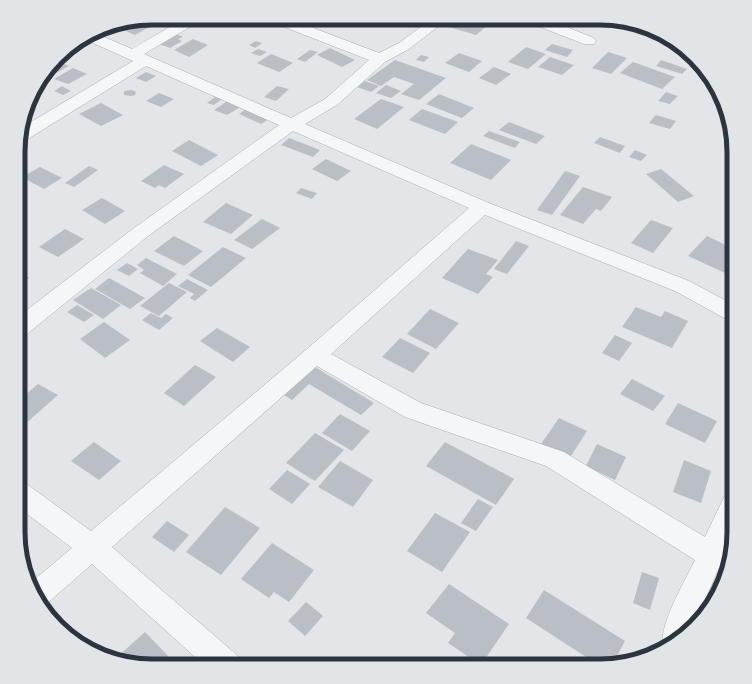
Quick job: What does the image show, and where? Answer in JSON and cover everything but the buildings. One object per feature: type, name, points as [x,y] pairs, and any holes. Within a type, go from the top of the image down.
[{"type":"street","points":[[27,132],[185,25]]},
{"type":"street","points":[[292,25],[380,59]]},
{"type":"street","points":[[25,323],[141,232],[292,124],[331,102],[380,59],[404,46],[432,25]]},
{"type":"street","points":[[548,25],[589,41]]},
{"type":"street","points":[[95,39],[482,207],[682,286],[727,310]]},
{"type":"street","points":[[40,592],[315,355],[482,207]]},
{"type":"street","points":[[315,355],[413,410],[555,459],[711,555]]},
{"type":"street","points":[[25,497],[92,548],[220,659]]},
{"type":"street","points":[[678,633],[680,624],[727,519]]}]
